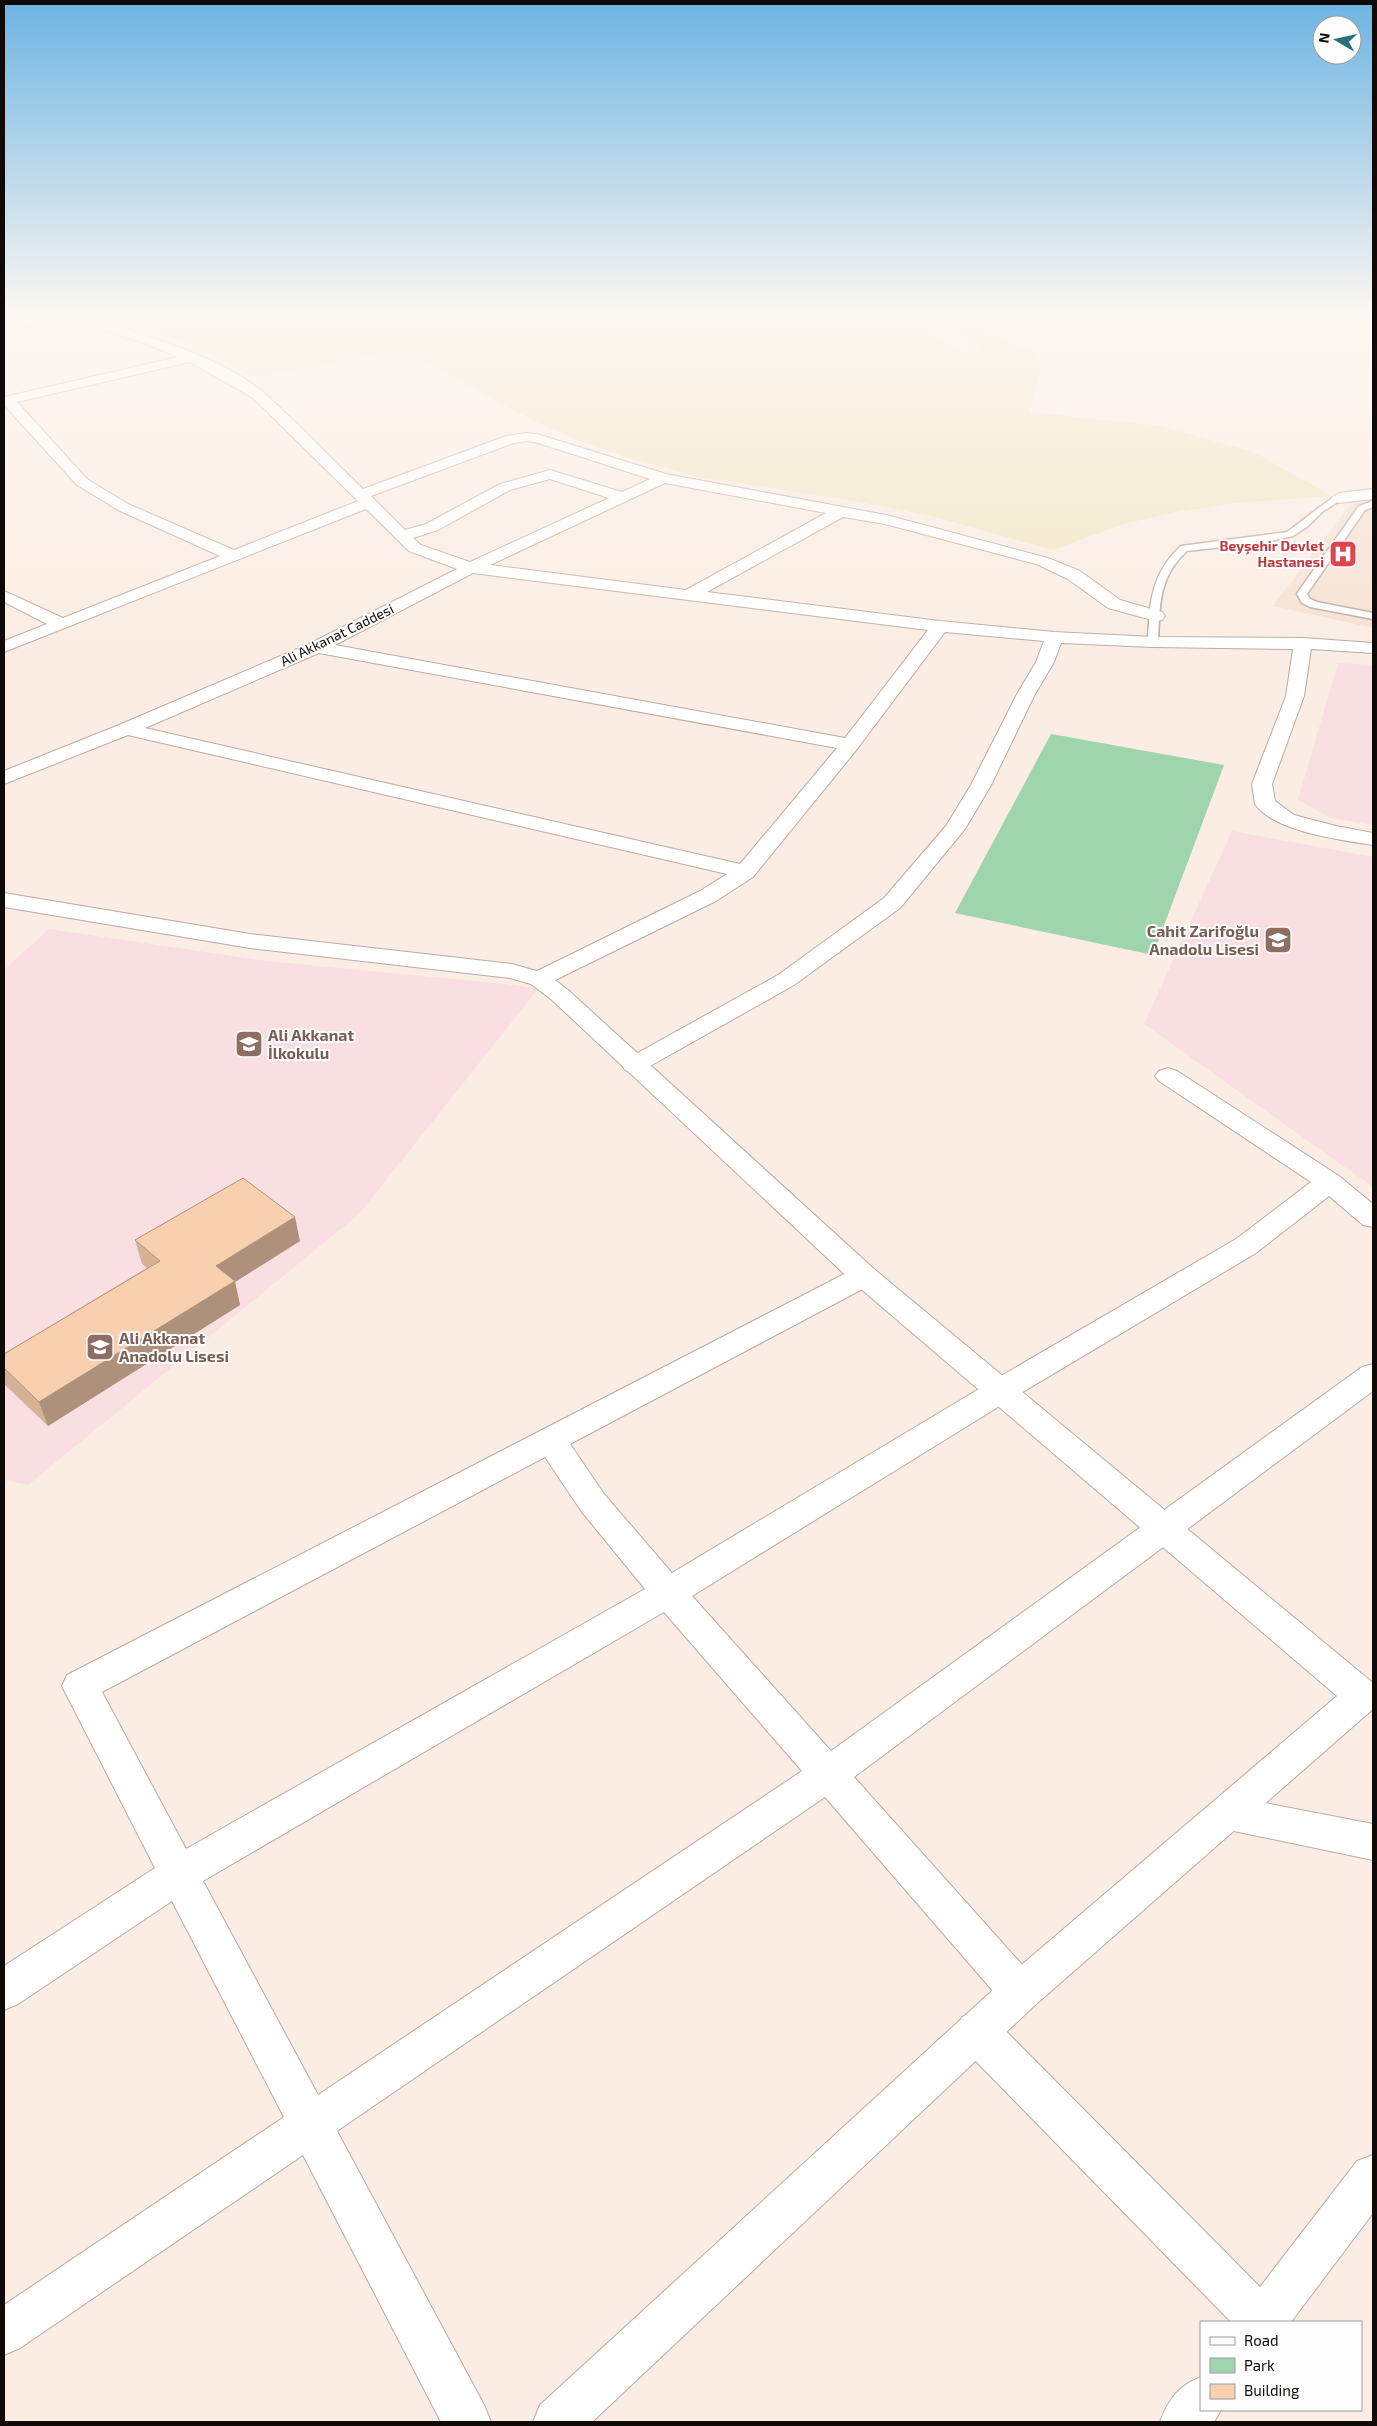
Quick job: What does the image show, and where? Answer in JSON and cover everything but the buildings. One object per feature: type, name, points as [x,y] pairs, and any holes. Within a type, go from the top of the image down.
[{"type":"street","points":[[34,431],[82,482],[123,507],[234,556]]},
{"type":"street","points":[[295,431],[415,548],[471,568],[940,626],[1054,637],[1153,642],[1303,643],[1373,648]]},
{"type":"street","points":[[4,647],[234,556],[364,499],[511,439],[525,437],[537,438],[663,478],[838,513],[886,520],[1042,561],[1074,575],[1099,595],[1114,604],[1156,616]]},
{"type":"street","points":[[402,536],[432,526],[505,487],[550,474],[623,497]]},
{"type":"street","name":"Ali Akkanat Caddesi","points":[[4,778],[126,729],[317,647],[471,568],[663,478]]},
{"type":"street","points":[[1339,498],[1373,494]]},
{"type":"street","points":[[689,595],[838,513]]},
{"type":"street","points":[[4,596],[62,624]]},
{"type":"street","points":[[539,979],[708,896],[745,872],[850,745],[940,626]]},
{"type":"street","points":[[634,1065],[786,980],[892,903],[955,829],[981,785],[1025,696],[1045,662],[1054,637]]},
{"type":"street","points":[[1303,643],[1294,696],[1262,784],[1265,804],[1287,819],[1334,832],[1373,839]]},
{"type":"street","points":[[317,647],[850,745]]},
{"type":"street","points":[[126,729],[745,872]]},
{"type":"street","points":[[4,883],[250,940]]},
{"type":"street","points":[[4,900],[250,940],[512,971],[539,979],[560,996],[864,1276],[1164,1528],[1370,1694],[1020,1992],[561,2421]]},
{"type":"street","points":[[1168,1076],[1329,1182],[1373,1218]]},
{"type":"street","points":[[4,1990],[179,1874],[668,1593],[1000,1391],[1246,1246],[1329,1182]]},
{"type":"street","points":[[467,2422],[80,1686],[864,1276]]},
{"type":"street","points":[[4,2332],[827,1775],[1373,1375]]},
{"type":"street","points":[[550,1440],[593,1503],[668,1593],[1020,1992]]},
{"type":"street","points":[[1230,1813],[1373,1842]]},
{"type":"street","points":[[977,2032],[1261,2321]]},
{"type":"street","points":[[1263,2321],[1373,2177]]},
{"type":"street","points":[[1184,2422],[1200,2402]]},
{"type":"lane","points":[[1153,642],[1158,588],[1164,569],[1184,548],[1267,539],[1290,534],[1305,524],[1319,510],[1339,498]]},
{"type":"lane","points":[[1373,504],[1362,508],[1302,594],[1306,601],[1314,605],[1373,616]]},
{"type":"shaded area","name":"Beyşehir Devlet Hastanesi","points":[[1373,500],[1373,628],[1273,606],[1352,502]]},
{"type":"shaded area","points":[[1338,663],[1373,665],[1373,825],[1331,818],[1298,800]]},
{"type":"shaded area","name":"Cahit Zarifoğlu Anadolu Lisesi","points":[[1232,831],[1373,857],[1373,1187],[1144,1024]]},
{"type":"shaded area","points":[[49,929],[266,961],[514,985],[538,989],[359,1214],[28,1485],[4,1480],[4,970]]},
{"type":"green space","points":[[1051,734],[1224,765],[1153,955],[955,913]]},
{"type":"sand","points":[[557,431],[1179,431],[1254,452],[1332,496],[1235,503],[1176,512],[1123,524],[1053,550],[931,516],[855,501],[698,477],[623,456]]},
{"type":"place","name":"Beyşehir Devlet Hastanesi","points":[[1343,554]]},
{"type":"place","name":"Cahit Zarifoğlu Anadolu Lisesi","points":[[1278,940]]},
{"type":"place","name":"Ali Akkanat İlkokulu","points":[[249,1044]]},
{"type":"place","name":"Ali Akkanat Anadolu Lisesi","points":[[100,1347]]}]
